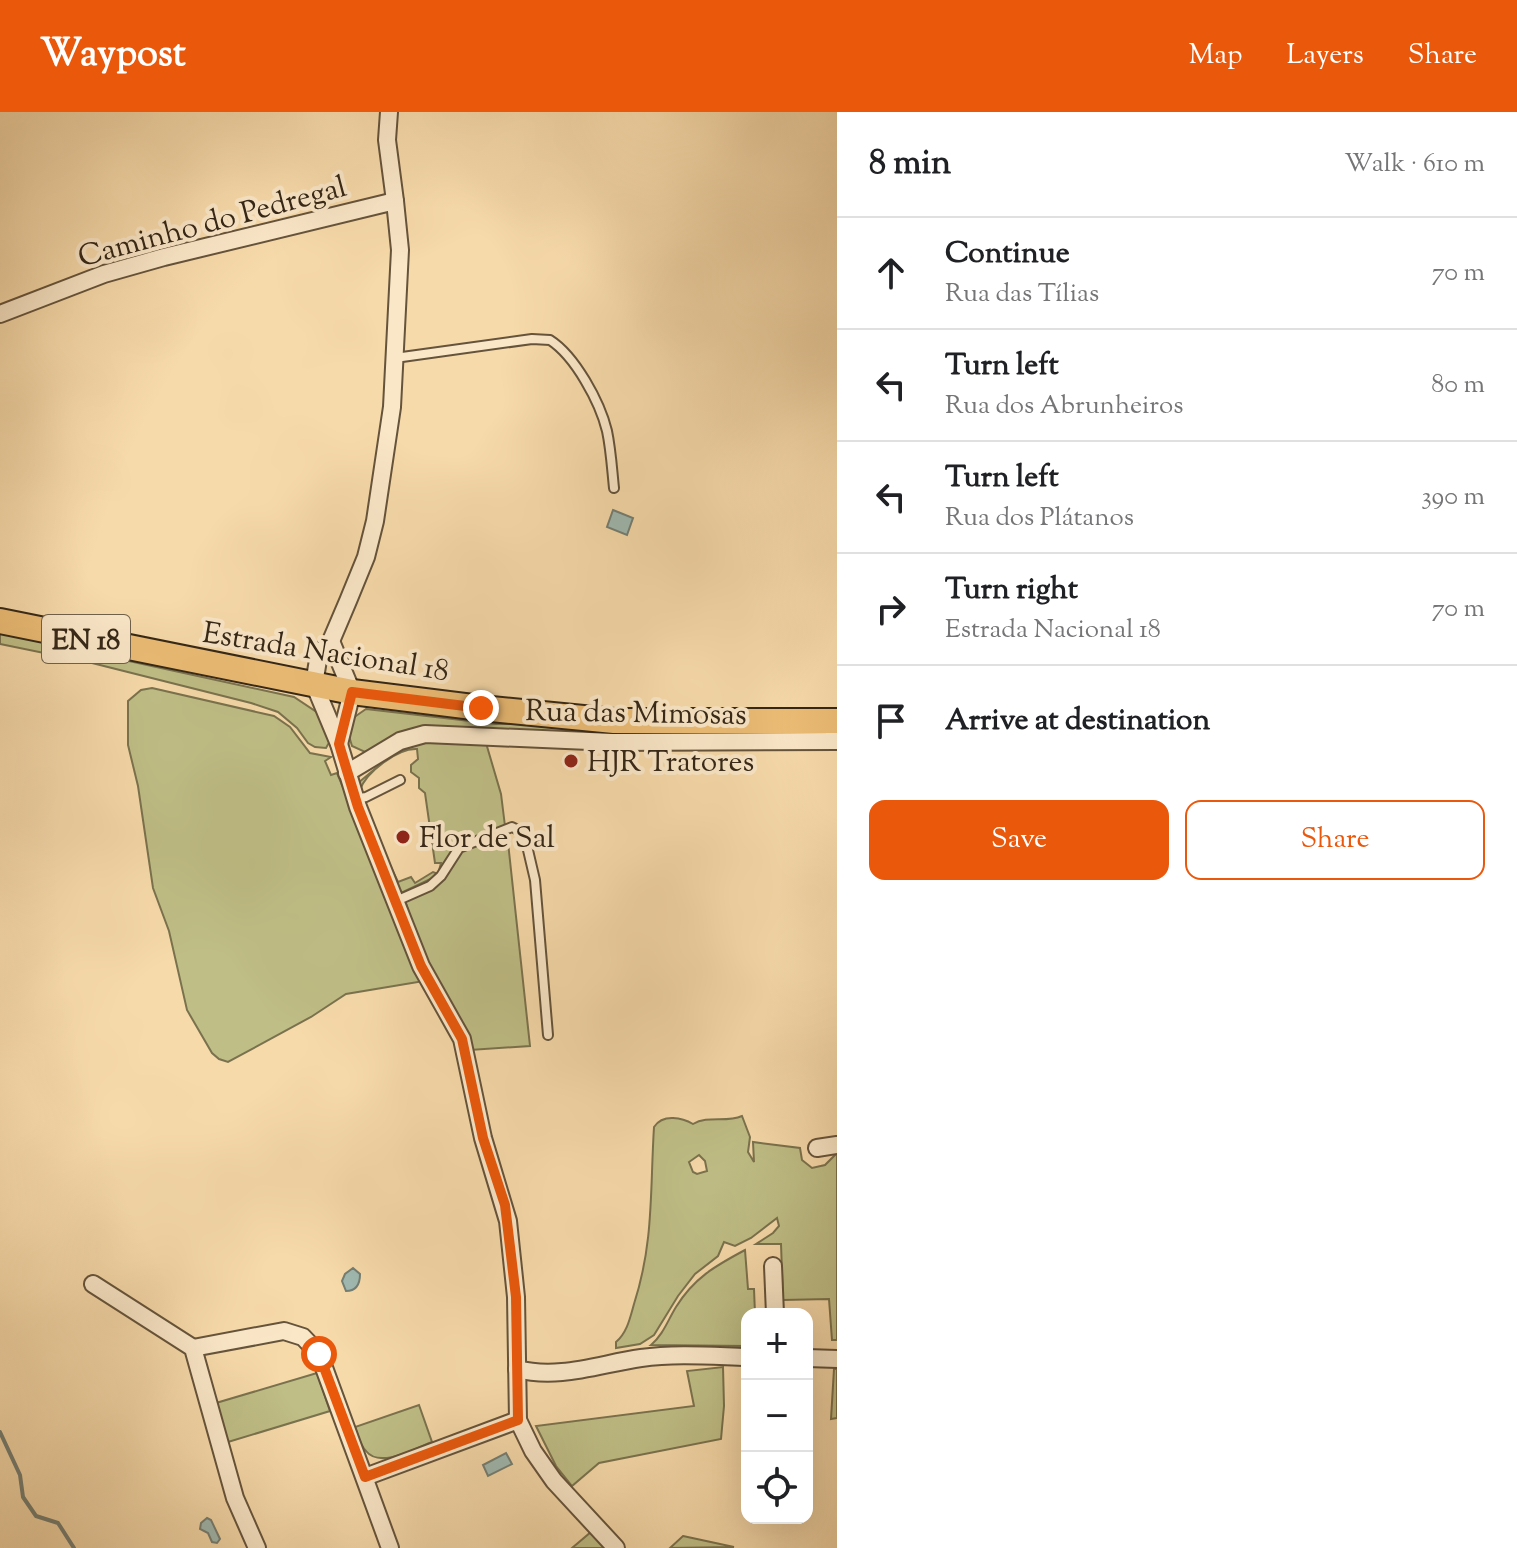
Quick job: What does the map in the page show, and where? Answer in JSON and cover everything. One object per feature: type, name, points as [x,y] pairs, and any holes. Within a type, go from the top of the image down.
[{"type":"main road","name":"Estrada Nacional 18","points":[[0,621],[352,692],[481,708],[614,721],[837,721]]},
{"type":"street","name":"Caminho do Pedregal","points":[[314,684],[319,654],[331,641],[366,557],[375,521],[392,407],[400,250],[387,140],[389,112]]},
{"type":"street","name":"Caminho do Pedregal","points":[[0,314],[104,274],[395,201]]},
{"type":"street","points":[[331,641],[352,692],[339,744]]},
{"type":"street","points":[[314,684],[339,744],[355,799],[421,966],[462,1039],[483,1138],[508,1221],[516,1297],[518,1420],[533,1451],[554,1481],[616,1548]]},
{"type":"street","name":"Rua das Mimosas","points":[[347,773],[400,741],[425,734],[612,742],[837,741]]},
{"type":"street","points":[[817,1148],[837,1145]]},
{"type":"street","points":[[773,1266],[775,1308]]},
{"type":"street","points":[[93,1284],[193,1348],[235,1498],[257,1548]]},
{"type":"street","points":[[193,1348],[284,1331],[303,1337],[319,1354],[390,1548]]},
{"type":"street","points":[[517,1369],[538,1374],[570,1372],[669,1355],[741,1357]]},
{"type":"street","points":[[813,1358],[837,1359]]},
{"type":"street","points":[[365,1477],[518,1420]]},
{"type":"lane","points":[[395,358],[532,339],[550,340],[572,360],[601,412],[614,488]]},
{"type":"lane","points":[[355,799],[366,797],[400,780]]},
{"type":"lane","points":[[395,901],[430,886],[441,876],[459,848],[469,842],[512,827],[524,833],[535,880],[548,1035]]},
{"type":"shaded area","points":[[0,633],[294,697],[318,713],[330,741],[326,748],[315,747],[278,712],[251,703],[88,662],[0,644]]},
{"type":"shaded area","points":[[152,688],[274,716],[290,727],[310,753],[331,757],[325,761],[331,775],[337,773],[424,981],[346,994],[311,1017],[228,1062],[212,1053],[187,1010],[169,931],[153,888],[138,786],[128,745],[128,701],[141,690]]},
{"type":"shaded area","points":[[366,709],[496,724],[837,724],[837,733],[611,735],[423,727],[407,730],[365,752],[352,746],[349,736],[353,718]]},
{"type":"shaded area","points":[[424,742],[486,743],[501,794],[505,826],[457,845],[439,875],[401,893],[379,842],[398,882],[411,877],[415,883],[433,872],[438,874],[441,863],[435,863],[425,793],[419,788],[419,778],[411,772],[411,765],[418,759],[417,749],[401,752],[384,762],[360,790],[358,783],[394,753]]},
{"type":"shaded area","points":[[507,833],[530,1046],[470,1050],[419,945],[405,900],[437,886],[459,854],[470,845]]},
{"type":"shaded area","points":[[742,1116],[750,1137],[748,1152],[754,1162],[753,1142],[800,1148],[802,1160],[812,1168],[825,1165],[837,1153],[837,1340],[832,1340],[829,1299],[783,1300],[781,1244],[756,1244],[779,1226],[777,1218],[735,1246],[724,1242],[718,1256],[695,1274],[678,1296],[654,1335],[640,1344],[616,1348],[616,1342],[629,1320],[645,1259],[654,1127],[668,1118],[693,1124]],"holes":[[[699,1155],[705,1161],[707,1171],[693,1172],[689,1162]]]},
{"type":"shaded area","points":[[745,1250],[748,1289],[754,1289],[755,1308],[741,1308],[741,1346],[651,1345],[690,1288],[715,1267]]},
{"type":"shaded area","points":[[723,1367],[721,1439],[599,1463],[572,1486],[556,1466],[536,1426],[694,1406],[687,1371]]},
{"type":"shaded area","points":[[834,1369],[837,1369],[837,1418],[831,1419]]},
{"type":"shaded area","points":[[317,1373],[330,1411],[228,1442],[216,1403]]},
{"type":"shaded area","points":[[419,1405],[432,1442],[389,1458],[372,1456],[364,1449],[355,1427]]},
{"type":"shaded area","points":[[591,1532],[605,1548],[572,1548]]},
{"type":"shaded area","points":[[683,1536],[734,1547],[670,1548]]},
{"type":"water","points":[[613,510],[633,518],[627,535],[607,527]]},
{"type":"water","points":[[353,1268],[360,1274],[359,1280],[355,1288],[346,1291],[342,1281]]},
{"type":"water","points":[[506,1453],[512,1464],[488,1476],[483,1465]]},
{"type":"water","points":[[207,1518],[220,1539],[217,1543],[212,1542],[208,1533],[200,1529]]},
{"type":"waterway","points":[[0,1432],[20,1475],[23,1497],[36,1516],[58,1523],[74,1548]]},
{"type":"place","name":"HJR Tratores","points":[[571,761]]},
{"type":"place","name":"Flor de Sal","points":[[403,837]]},
{"type":"route","points":[[319,1354],[365,1477],[518,1420],[516,1297],[508,1221],[483,1138],[462,1039],[421,966],[358,807],[339,744],[352,692],[481,708]]}]
